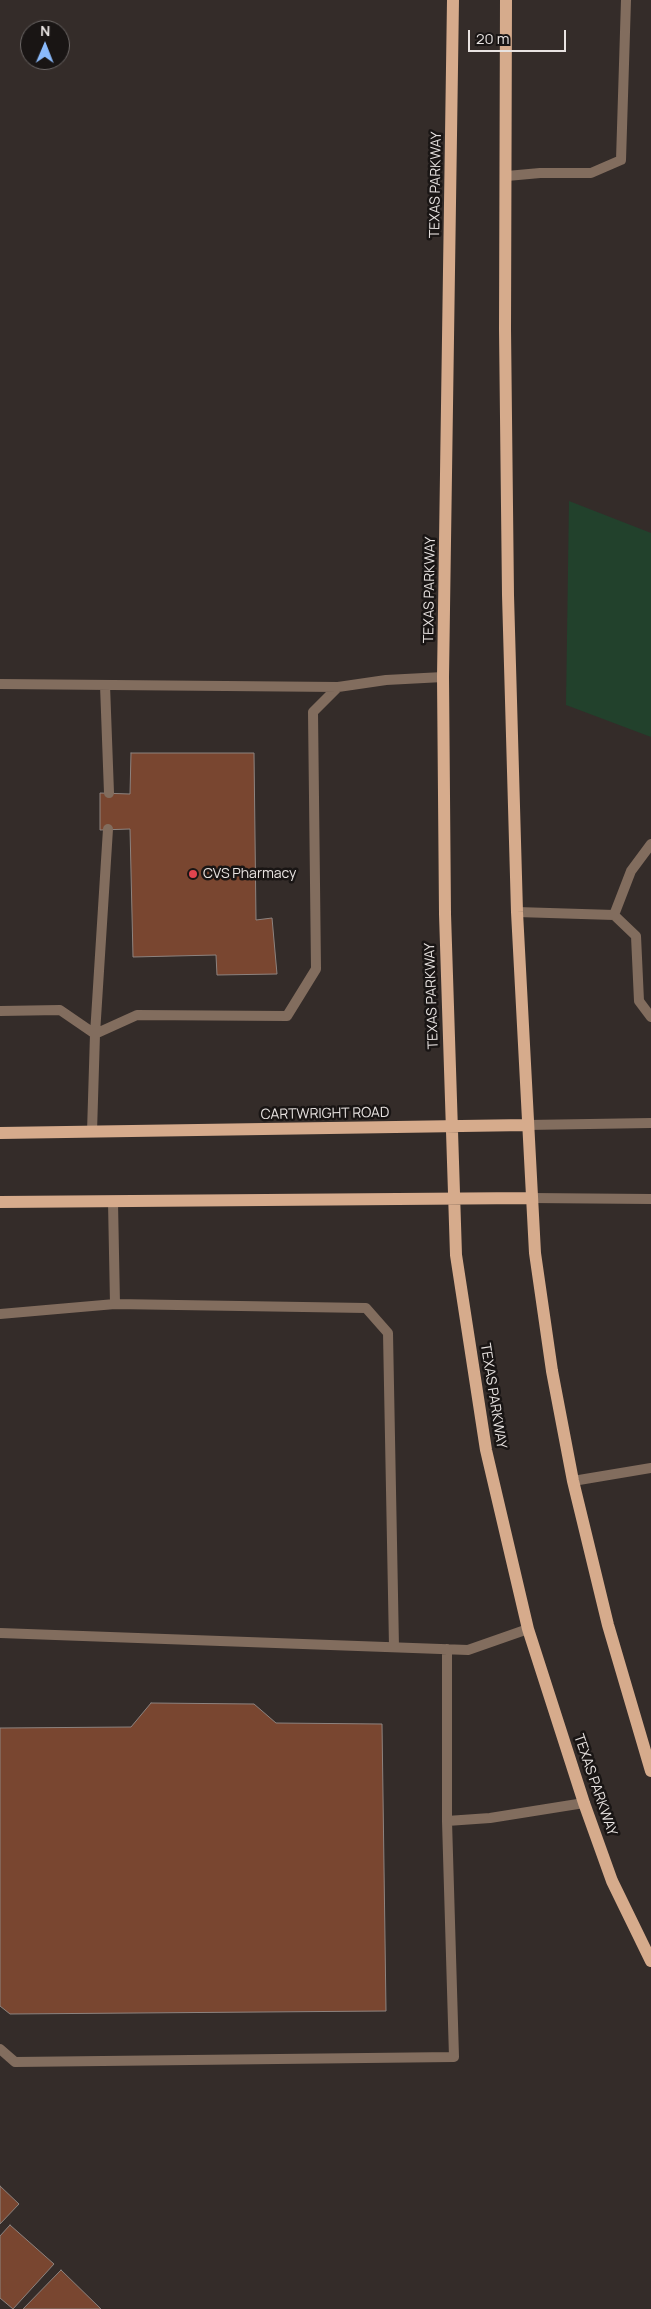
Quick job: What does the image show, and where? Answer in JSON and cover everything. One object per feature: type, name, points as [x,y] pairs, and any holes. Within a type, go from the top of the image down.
[{"type":"main road","name":"TEXAS PARKWAY","points":[[453,0],[443,677],[445,914],[456,1256],[486,1450],[528,1629],[584,1803],[612,1881],[651,1961]]},
{"type":"main road","points":[[506,0],[505,329],[508,595],[517,912],[530,1198],[536,1266],[552,1370],[573,1481],[608,1625],[651,1771]]},
{"type":"main road","name":"CARTWRIGHT ROAD","points":[[0,1133],[527,1125]]},
{"type":"main road","points":[[0,1202],[530,1198]]},
{"type":"street","points":[[506,176],[540,173],[591,173],[621,160],[626,0]]},
{"type":"street","points":[[0,684],[338,687],[386,680],[443,677]]},
{"type":"street","points":[[105,685],[109,794]]},
{"type":"street","points":[[95,1034],[136,1015],[287,1016],[316,969],[313,712],[338,687]]},
{"type":"street","points":[[92,1132],[95,1034],[108,829]]},
{"type":"street","points":[[614,915],[631,871],[651,844]]},
{"type":"street","points":[[517,912],[614,915],[636,936],[639,1001],[651,1017]]},
{"type":"street","points":[[0,1011],[60,1010],[95,1034]]},
{"type":"street","name":"CARTWRIGHT ROAD","points":[[527,1125],[651,1123]]},
{"type":"street","points":[[530,1198],[651,1199]]},
{"type":"street","points":[[113,1202],[115,1304]]},
{"type":"street","points":[[0,1314],[115,1304],[366,1308],[388,1333],[394,1647]]},
{"type":"street","points":[[573,1481],[651,1468]]},
{"type":"street","points":[[0,1632],[468,1650],[528,1629]]},
{"type":"street","points":[[0,2049],[15,2062],[454,2057],[446,1821],[447,1649]]},
{"type":"street","points":[[446,1821],[490,1818],[584,1803]]},
{"type":"green space","points":[[569,501],[651,533],[651,737],[566,705]]},
{"type":"building","name":"CVS Pharmacy","points":[[131,753],[254,753],[256,920],[272,918],[277,974],[217,975],[216,955],[133,957],[130,829],[100,830],[100,793],[130,794]]},
{"type":"building","points":[[151,1703],[254,1704],[276,1723],[382,1724],[386,2011],[10,2014],[0,2006],[0,1728],[131,1727]]},
{"type":"building","points":[[0,2186],[19,2204],[0,2224]]},
{"type":"building","points":[[10,2225],[54,2264],[13,2309],[0,2298],[0,2236]]},
{"type":"building","points":[[61,2270],[101,2309],[23,2309]]},
{"type":"place","name":"CVS Pharmacy","points":[[193,874]]}]
